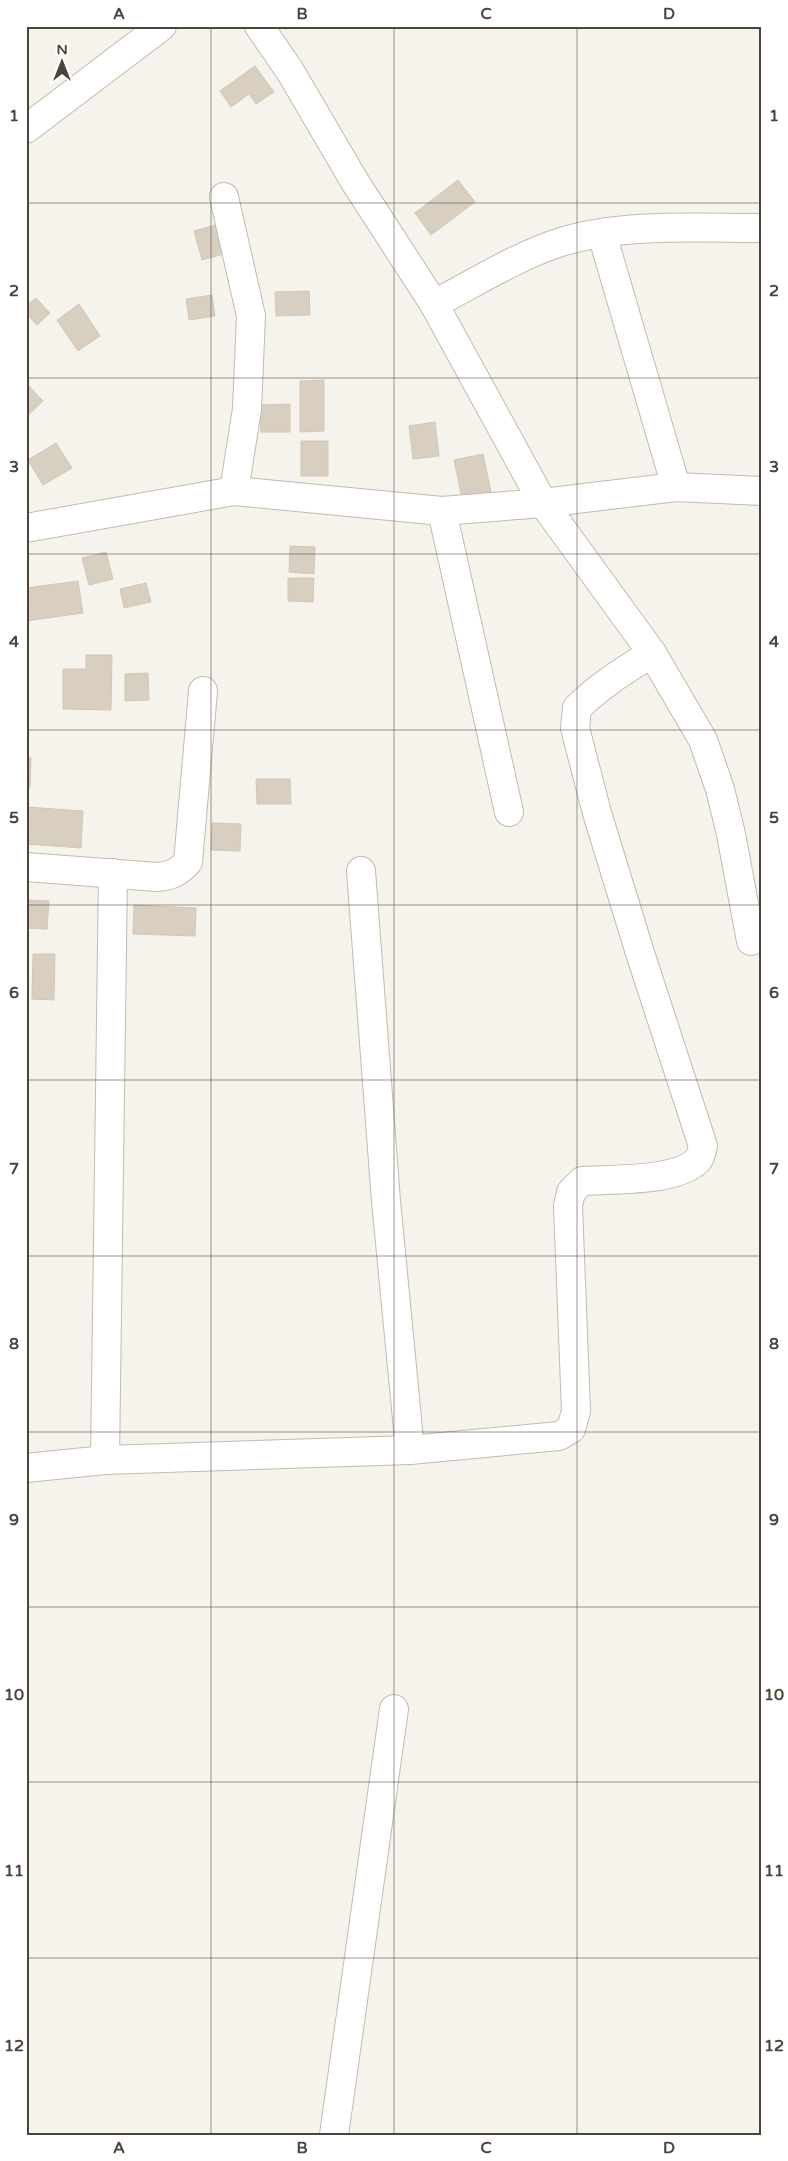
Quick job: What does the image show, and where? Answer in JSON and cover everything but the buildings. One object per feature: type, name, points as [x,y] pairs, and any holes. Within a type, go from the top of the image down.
[{"type":"street","points":[[26,129],[162,26]]},
{"type":"street","points":[[260,26],[290,71],[355,182],[434,304],[543,502],[652,653],[703,740],[720,790],[751,941]]},
{"type":"street","points":[[224,197],[251,316],[247,409],[234,491]]},
{"type":"street","points":[[434,304],[510,264],[561,242],[628,229],[762,228]]},
{"type":"street","points":[[602,234],[676,487]]},
{"type":"street","points":[[26,528],[234,491],[442,511],[676,487],[762,491]]},
{"type":"street","points":[[442,511],[508,812]]},
{"type":"street","points":[[26,1468],[105,1460],[410,1450],[559,1436],[571,1429],[576,1411],[568,1206],[571,1192],[582,1181],[661,1176],[687,1168],[699,1159],[704,1146],[640,953],[597,813],[575,728],[577,708],[582,703],[599,687],[652,653]]},
{"type":"street","points":[[26,867],[169,876],[181,871],[188,862],[203,691]]},
{"type":"street","points":[[361,871],[386,1201],[410,1450]]},
{"type":"street","points":[[105,1460],[112,873]]},
{"type":"street","points":[[334,2135],[394,1709]]}]
